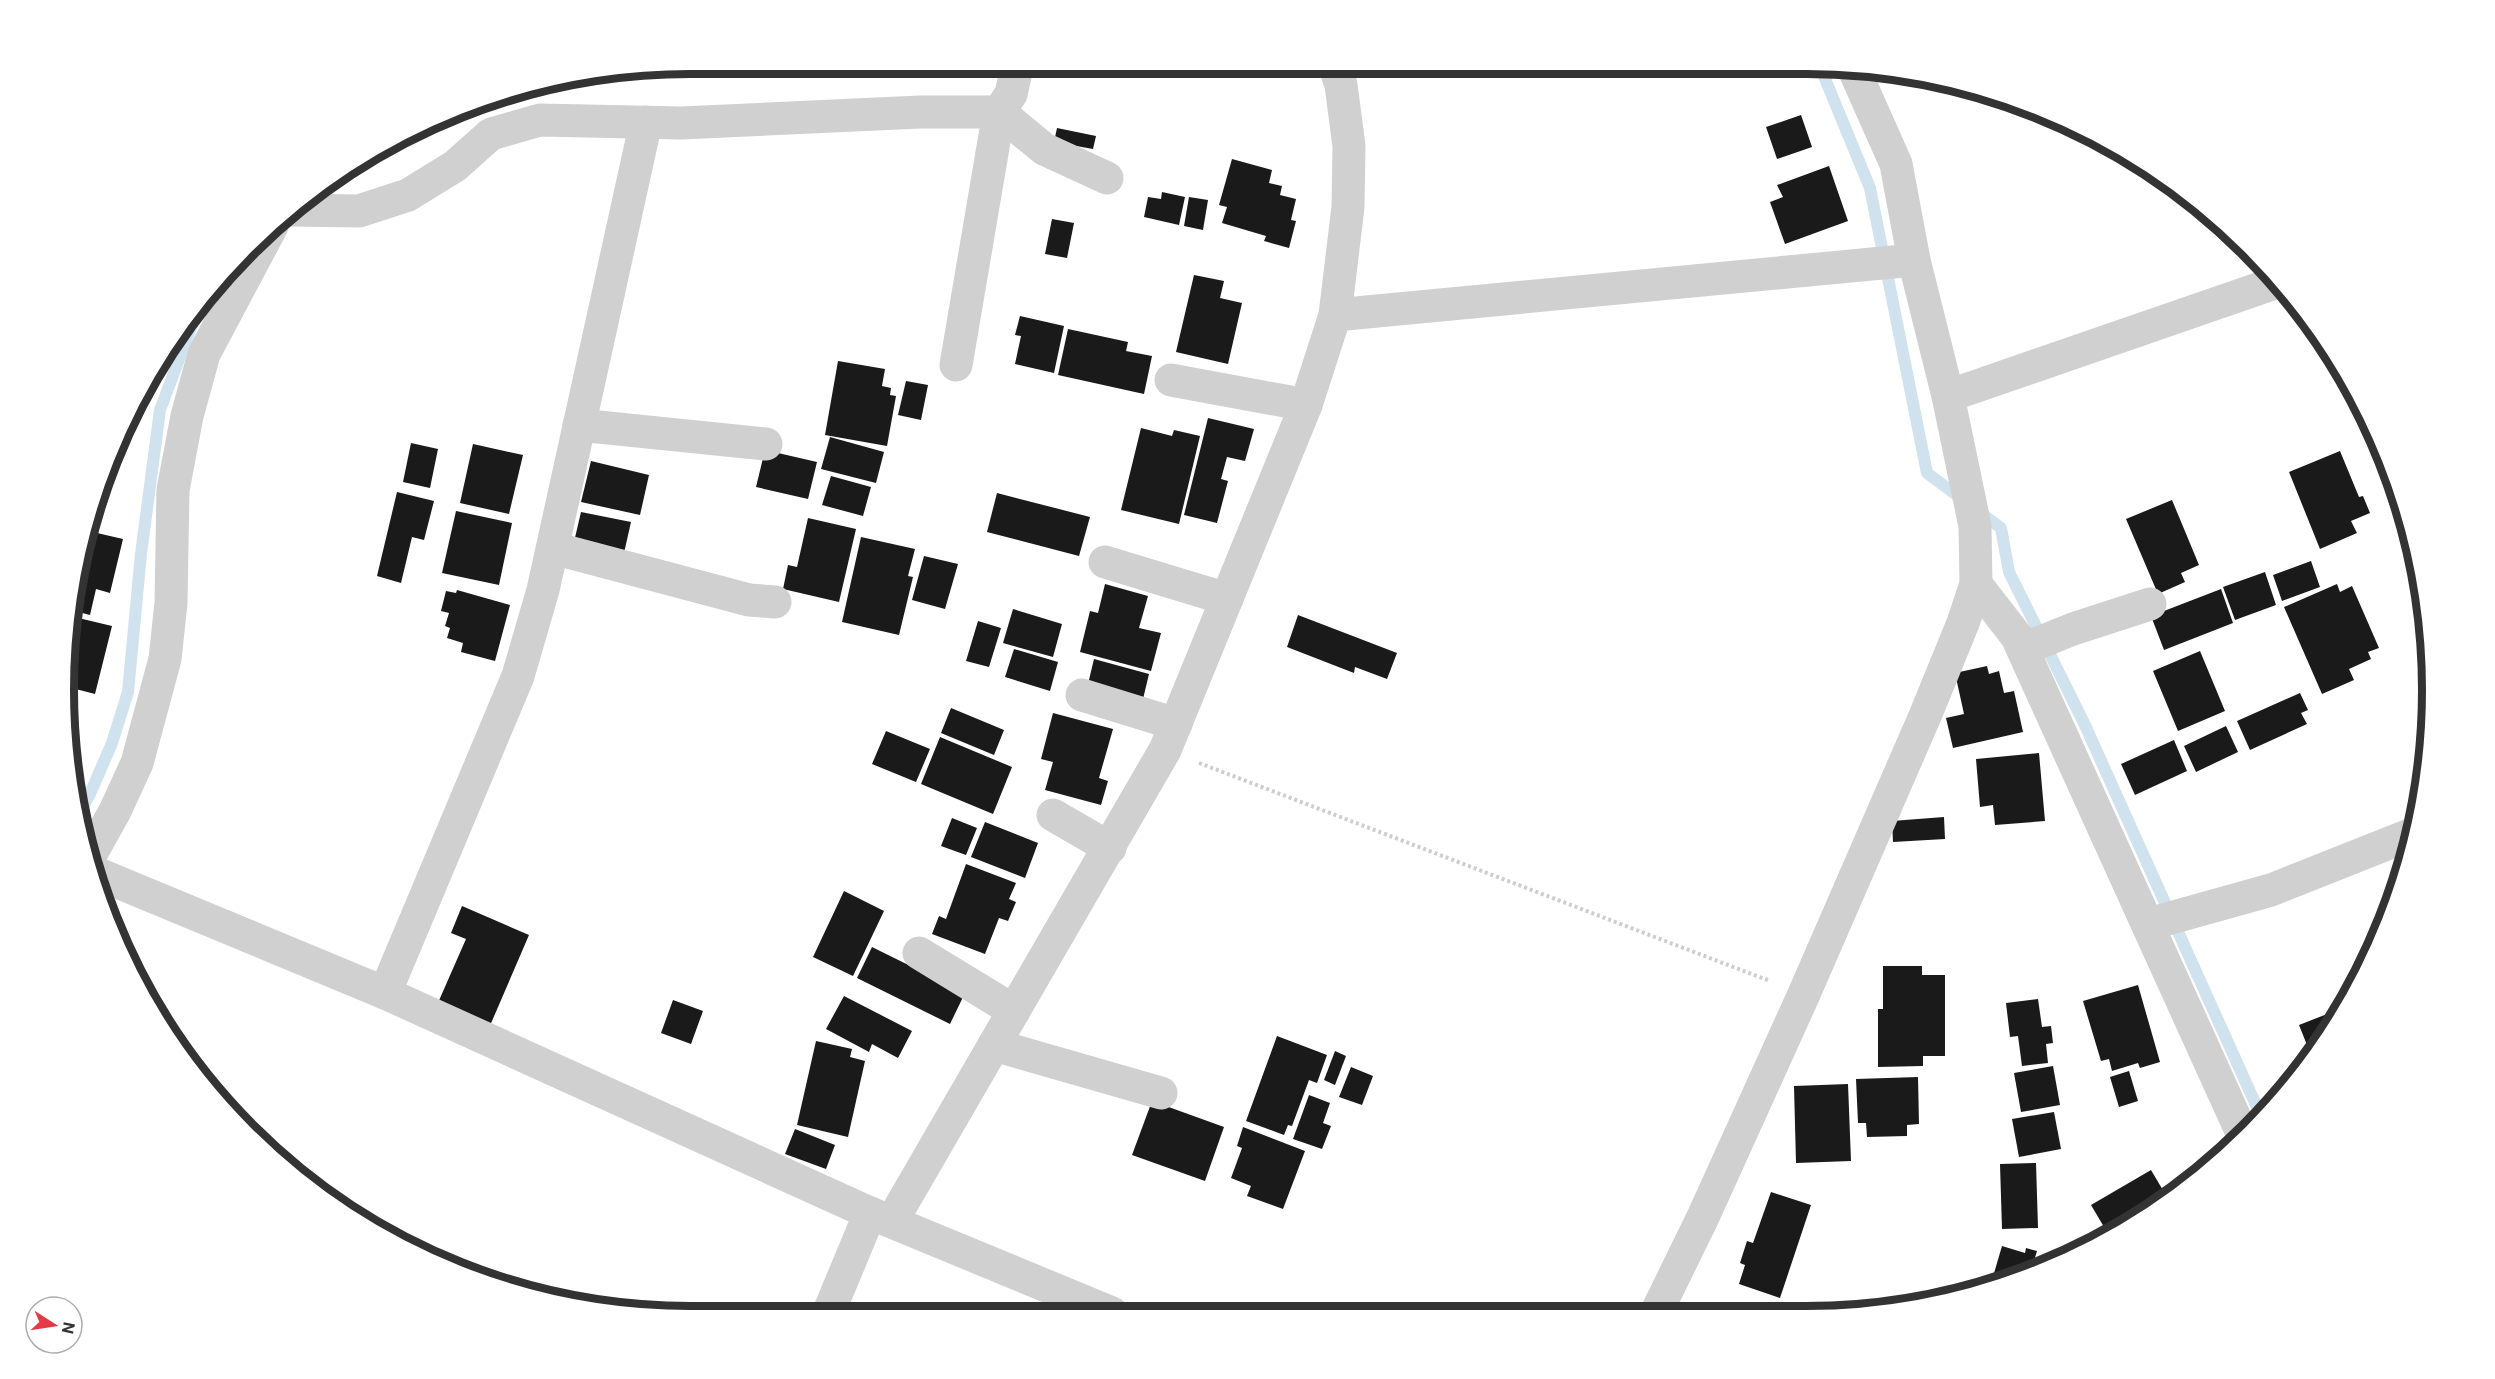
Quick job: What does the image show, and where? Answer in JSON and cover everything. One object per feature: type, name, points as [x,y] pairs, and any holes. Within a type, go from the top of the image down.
[{"type":"street","points":[[956,365],[999,112],[1011,94],[1016,74]]},
{"type":"street","points":[[832,1306],[881,1217],[994,1046],[1110,848],[1170,737],[1227,599],[1306,405],[1335,315],[1348,207],[1349,146],[1341,85],[1337,74]]},
{"type":"street","points":[[1659,1306],[1703,1217],[1804,994],[1925,716],[1963,623],[1976,584],[1975,526],[1948,396],[1914,260],[1896,164],[1857,76]]},
{"type":"street","points":[[303,210],[359,211],[408,195],[455,166],[491,134],[540,120],[681,123],[920,112],[999,112],[1044,149],[1107,178]]},
{"type":"street","points":[[385,993],[518,676],[543,590],[646,122]]},
{"type":"street","points":[[94,849],[115,811],[136,763],[165,659],[171,603],[173,490],[187,416],[204,354],[260,248]]},
{"type":"street","points":[[1335,315],[1914,260]]},
{"type":"street","points":[[1948,396],[2270,285]]},
{"type":"street","points":[[1171,380],[1306,405]]},
{"type":"street","points":[[579,425],[766,444]]},
{"type":"street","points":[[552,548],[749,600],[775,602]]},
{"type":"street","points":[[1105,562],[1227,599]]},
{"type":"street","points":[[1976,584],[2017,637],[2023,649],[2150,924],[2239,1127]]},
{"type":"street","points":[[2023,649],[2073,629],[2150,604]]},
{"type":"street","points":[[1082,695],[1170,737]]},
{"type":"street","points":[[1053,815],[1110,848]]},
{"type":"street","points":[[2150,924],[2271,890],[2404,837]]},
{"type":"street","points":[[102,876],[385,993],[881,1217],[1095,1306]]},
{"type":"street","points":[[919,953],[1014,1011]]},
{"type":"street","points":[[994,1046],[1161,1093]]},
{"type":"path","points":[[1170,737],[1804,994]]},
{"type":"building","points":[[1801,115],[1812,147],[1777,159],[1766,127]]},
{"type":"building","points":[[1057,128],[1096,136],[1093,149],[1054,142]]},
{"type":"building","points":[[1232,159],[1272,170],[1269,183],[1282,186],[1280,195],[1296,199],[1291,220],[1296,221],[1289,248],[1264,241],[1266,236],[1222,223],[1227,207],[1219,205]]},
{"type":"building","points":[[1829,166],[1848,221],[1785,244],[1770,202],[1783,197],[1777,185]]},
{"type":"building","points":[[1162,192],[1185,197],[1179,225],[1144,217],[1148,197],[1161,199]]},
{"type":"building","points":[[1189,197],[1208,200],[1203,230],[1184,226]]},
{"type":"building","points":[[1052,219],[1074,223],[1067,258],[1045,254]]},
{"type":"building","points":[[1194,275],[1224,281],[1220,298],[1242,303],[1228,364],[1176,352]]},
{"type":"building","points":[[1020,316],[1064,326],[1054,373],[1015,364],[1021,336],[1015,335]]},
{"type":"building","points":[[1068,329],[1128,342],[1126,351],[1152,356],[1144,394],[1058,375]]},
{"type":"building","points":[[838,361],[885,369],[882,386],[891,388],[890,395],[896,396],[887,446],[825,435]]},
{"type":"building","points":[[906,381],[928,385],[921,420],[898,415]]},
{"type":"building","points":[[1208,418],[1254,429],[1245,461],[1227,457],[1221,479],[1228,481],[1217,523],[1184,515]]},
{"type":"building","points":[[1141,428],[1172,436],[1174,430],[1200,436],[1179,524],[1121,510]]},
{"type":"building","points":[[830,437],[884,452],[876,483],[821,469]]},
{"type":"building","points":[[411,443],[438,449],[430,488],[403,482]]},
{"type":"building","points":[[473,444],[523,455],[509,514],[460,503]]},
{"type":"building","points":[[765,450],[817,462],[808,499],[756,487]]},
{"type":"building","points":[[2340,451],[2359,497],[2363,496],[2370,513],[2351,521],[2357,533],[2320,549],[2289,472]]},
{"type":"building","points":[[591,461],[649,475],[640,515],[581,502]]},
{"type":"building","points":[[831,476],[871,487],[863,516],[822,505]]},
{"type":"building","points":[[397,492],[434,501],[424,540],[412,537],[401,583],[377,576]]},
{"type":"building","points":[[997,493],[1090,517],[1079,556],[987,532]]},
{"type":"building","points":[[2172,500],[2199,565],[2181,573],[2185,582],[2158,594],[2126,519]]},
{"type":"building","points":[[456,511],[512,523],[499,585],[442,573]]},
{"type":"building","points":[[581,512],[631,522],[624,553],[574,542]]},
{"type":"building","points":[[808,518],[856,529],[839,602],[783,589],[788,565],[797,567]]},
{"type":"building","points":[[93,532],[123,539],[110,593],[96,589],[90,615],[79,612]]},
{"type":"building","points":[[861,537],[915,549],[908,576],[913,577],[899,635],[842,622]]},
{"type":"building","points":[[924,556],[958,564],[945,609],[912,600]]},
{"type":"building","points":[[2311,561],[2320,587],[2282,601],[2273,575]]},
{"type":"building","points":[[2265,572],[2276,605],[2235,620],[2223,587]]},
{"type":"building","points":[[1105,584],[1148,596],[1139,628],[1161,633],[1151,671],[1080,652],[1090,611],[1098,613]]},
{"type":"building","points":[[2337,584],[2340,592],[2352,586],[2379,648],[2368,652],[2371,659],[2349,669],[2354,680],[2322,694],[2284,607]]},
{"type":"building","points":[[2221,589],[2233,623],[2164,650],[2151,616]]},
{"type":"building","points":[[457,590],[510,605],[495,661],[461,652],[463,643],[447,638],[450,628],[445,626],[449,613],[441,611],[446,591],[456,593]]},
{"type":"building","points":[[1013,609],[1062,624],[1053,657],[1003,643]]},
{"type":"building","points":[[1298,615],[1397,653],[1387,679],[1355,667],[1354,673],[1287,647]]},
{"type":"building","points":[[78,618],[112,626],[95,694],[74,689]]},
{"type":"building","points":[[978,621],[1001,628],[989,667],[966,661]]},
{"type":"building","points":[[1014,649],[1058,662],[1050,691],[1005,677]]},
{"type":"building","points":[[2200,651],[2225,711],[2178,731],[2153,671]]},
{"type":"building","points":[[1094,659],[1149,674],[1143,699],[1088,684]]},
{"type":"building","points":[[1987,666],[1989,674],[1999,671],[2004,693],[2014,691],[2023,732],[1953,748],[1946,718],[1964,714],[1955,673]]},
{"type":"building","points":[[2300,693],[2308,710],[2301,713],[2307,724],[2250,750],[2237,721]]},
{"type":"building","points":[[951,708],[1004,730],[994,755],[941,733]]},
{"type":"building","points":[[1053,713],[1113,729],[1099,778],[1108,781],[1101,805],[1045,790],[1053,762],[1041,759]]},
{"type":"building","points":[[2226,726],[2238,752],[2196,772],[2184,746]]},
{"type":"building","points":[[886,731],[930,749],[916,782],[872,764]]},
{"type":"building","points":[[940,737],[1012,767],[993,814],[921,784]]},
{"type":"building","points":[[2174,740],[2187,771],[2135,795],[2121,764]]},
{"type":"building","points":[[2039,753],[2045,821],[1995,825],[1993,805],[1980,807],[1976,759]]},
{"type":"building","points":[[1944,817],[1945,839],[1893,842],[1892,821]]},
{"type":"building","points":[[952,818],[977,828],[966,855],[941,846]]},
{"type":"building","points":[[985,822],[1038,843],[1025,878],[971,857]]},
{"type":"building","points":[[966,864],[1016,883],[1009,899],[1016,902],[1008,921],[999,918],[985,954],[932,934],[939,916],[946,919]]},
{"type":"building","points":[[844,891],[884,911],[853,976],[813,957]]},
{"type":"building","points":[[462,906],[529,935],[489,1028],[437,1005],[466,939],[451,933]]},
{"type":"building","points":[[872,947],[965,993],[950,1024],[857,978]]},
{"type":"building","points":[[1883,966],[1922,966],[1922,975],[1945,975],[1945,1056],[1923,1056],[1923,1066],[1878,1067],[1878,1009],[1883,1009]]},
{"type":"building","points":[[2138,985],[2160,1062],[2140,1068],[2138,1063],[2112,1071],[2109,1059],[2101,1061],[2083,1001]]},
{"type":"building","points":[[844,996],[912,1031],[898,1058],[872,1044],[869,1052],[826,1029]]},
{"type":"building","points":[[2038,999],[2042,1027],[2051,1026],[2053,1043],[2046,1044],[2048,1063],[2022,1066],[2018,1036],[2010,1037],[2006,1003]]},
{"type":"building","points":[[673,1000],[703,1011],[691,1044],[661,1033]]},
{"type":"building","points":[[2330,1013],[2307,1046],[2299,1025]]},
{"type":"building","points":[[1277,1036],[1327,1055],[1317,1083],[1309,1080],[1292,1126],[1288,1125],[1284,1135],[1246,1121]]},
{"type":"building","points":[[816,1041],[852,1049],[850,1057],[865,1061],[848,1137],[797,1125]]},
{"type":"building","points":[[1335,1051],[1346,1056],[1335,1085],[1324,1080]]},
{"type":"building","points":[[2053,1066],[2060,1105],[2021,1112],[2014,1073]]},
{"type":"building","points":[[1351,1067],[1373,1076],[1362,1105],[1339,1097]]},
{"type":"building","points":[[2129,1071],[2138,1101],[2119,1107],[2110,1077]]},
{"type":"building","points":[[1918,1077],[1919,1124],[1907,1125],[1907,1136],[1867,1137],[1866,1123],[1858,1123],[1856,1079]]},
{"type":"building","points":[[1848,1084],[1851,1161],[1796,1163],[1794,1086]]},
{"type":"building","points":[[1309,1095],[1330,1103],[1323,1123],[1331,1126],[1322,1149],[1293,1139]]},
{"type":"building","points":[[1152,1101],[1224,1127],[1205,1181],[1132,1155]]},
{"type":"building","points":[[2054,1112],[2061,1149],[2019,1157],[2012,1119]]},
{"type":"building","points":[[1243,1127],[1305,1151],[1283,1209],[1247,1196],[1251,1186],[1231,1178],[1242,1148],[1237,1146]]},
{"type":"building","points":[[795,1129],[835,1145],[826,1169],[785,1154]]},
{"type":"building","points":[[2036,1163],[2038,1228],[2002,1229],[2000,1164]]},
{"type":"building","points":[[2151,1170],[2163,1191],[2104,1227],[2091,1205]]},
{"type":"building","points":[[1771,1192],[1811,1205],[1780,1298],[1739,1284],[1745,1265],[1740,1263],[1747,1241],[1753,1243]]},
{"type":"building","points":[[2002,1246],[2025,1253],[2026,1248],[2037,1251],[2034,1262],[1993,1276]]},
{"type":"waterway","points":[[1823,74],[1870,188],[1927,473],[1962,499]]},
{"type":"waterway","points":[[84,804],[112,743],[128,692],[141,554],[160,410],[190,329]]},
{"type":"waterway","points":[[1978,511],[2001,528],[2009,572],[2084,723],[2257,1108]]}]
